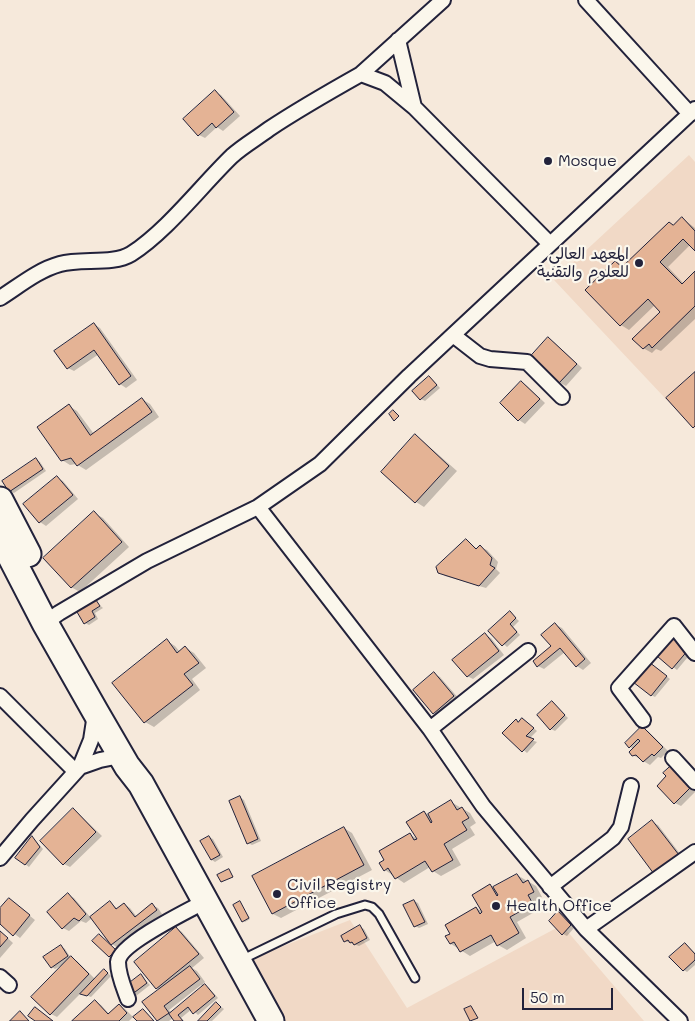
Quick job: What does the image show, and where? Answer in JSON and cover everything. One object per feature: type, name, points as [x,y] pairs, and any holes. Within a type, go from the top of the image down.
[{"type":"highway","points":[[0,500],[95,711],[120,756],[141,784],[271,1021]]},
{"type":"highway","points":[[0,536],[130,748],[141,784]]},
{"type":"street","points":[[0,298],[40,273],[60,264],[118,260],[131,254],[159,231],[247,144],[297,110],[360,74],[443,0]]},
{"type":"street","points":[[52,618],[147,561],[258,508],[320,464],[408,376],[692,112],[586,0]]},
{"type":"street","points":[[398,40],[414,107]]},
{"type":"street","points":[[360,74],[385,83],[414,107],[550,244]]},
{"type":"street","points":[[453,335],[480,356],[490,359],[527,362],[562,397]]},
{"type":"street","points":[[258,508],[430,729],[483,806],[586,929],[680,1021]]},
{"type":"street","points":[[644,720],[619,688],[674,626],[695,653]]},
{"type":"street","points":[[430,729],[528,651]]},
{"type":"street","points":[[0,696],[78,769]]},
{"type":"street","points":[[0,858],[78,769],[91,740],[95,711]]},
{"type":"street","points":[[78,769],[100,760],[120,756]]},
{"type":"street","points":[[673,758],[695,782]]},
{"type":"street","points":[[550,887],[612,838],[621,827],[631,786]]},
{"type":"street","points":[[586,929],[695,852]]},
{"type":"street","points":[[128,1000],[121,980],[118,961],[122,953],[153,929],[206,901]]},
{"type":"lane","points":[[238,961],[336,914],[365,905],[372,907],[379,914],[415,978]]},
{"type":"shaded area","points":[[689,155],[695,162],[695,430],[554,280]]},
{"type":"shaded area","points":[[350,920],[407,1008],[562,925],[644,1021],[285,1021],[253,958]]},
{"type":"building","points":[[215,90],[234,112],[216,128],[212,123],[198,136],[183,119]]},
{"type":"building","points":[[682,217],[695,231],[695,251],[683,239],[660,262],[682,284],[695,271],[695,306],[652,348],[649,344],[643,349],[632,339],[660,312],[648,299],[620,326],[585,290],[615,261],[622,267],[669,222],[673,225]]},
{"type":"building","points":[[94,323],[131,376],[119,385],[94,350],[67,369],[54,351]]},
{"type":"building","points":[[548,337],[577,364],[559,383],[530,357]]},
{"type":"building","points":[[695,372],[695,426],[693,428],[666,398]]},
{"type":"building","points":[[429,376],[437,385],[420,400],[412,391]]},
{"type":"building","points":[[521,381],[540,399],[518,421],[500,403]]},
{"type":"building","points":[[142,398],[152,412],[77,466],[71,458],[61,461],[37,427],[69,404],[90,435]]},
{"type":"building","points":[[393,410],[399,416],[394,421],[389,414]]},
{"type":"building","points":[[415,434],[449,466],[415,503],[381,472]]},
{"type":"building","points":[[36,458],[43,469],[9,492],[2,481]]},
{"type":"building","points":[[57,476],[73,495],[39,523],[23,504]]},
{"type":"building","points":[[94,511],[122,542],[71,588],[43,558]]},
{"type":"building","points":[[466,539],[476,549],[480,545],[492,558],[490,565],[495,568],[479,586],[438,573],[436,567]]},
{"type":"building","points":[[96,600],[100,606],[92,611],[95,617],[84,624],[77,612]]},
{"type":"building","points":[[510,611],[516,618],[510,624],[517,632],[502,646],[488,631]]},
{"type":"building","points":[[555,623],[585,659],[576,667],[560,648],[537,667],[533,661],[551,646],[541,635]]},
{"type":"building","points":[[485,633],[499,651],[467,677],[452,660]]},
{"type":"building","points":[[674,636],[689,649],[672,669],[657,656]]},
{"type":"building","points":[[167,639],[177,653],[185,646],[199,663],[184,674],[193,685],[144,723],[112,683]]},
{"type":"building","points":[[649,662],[667,676],[651,696],[633,682]]},
{"type":"building","points":[[434,672],[454,696],[433,714],[413,690]]},
{"type":"building","points":[[552,701],[565,715],[550,730],[537,715]]},
{"type":"building","points":[[522,718],[534,728],[526,736],[534,739],[522,752],[502,733],[516,719],[518,722]]},
{"type":"building","points":[[642,726],[663,747],[654,756],[652,754],[643,762],[636,755],[632,756],[629,752],[640,741],[638,739],[629,748],[625,743]]},
{"type":"building","points":[[672,765],[693,785],[674,804],[657,786],[666,776],[663,773]]},
{"type":"building","points":[[240,796],[258,839],[247,844],[229,801]]},
{"type":"building","points":[[451,800],[457,810],[462,807],[469,818],[462,822],[467,830],[444,844],[453,860],[432,872],[425,861],[395,879],[388,868],[384,871],[379,863],[384,860],[379,851],[410,833],[414,840],[417,839],[406,822],[424,811],[431,823],[428,814]]},
{"type":"building","points":[[73,808],[96,832],[63,865],[40,841]]},
{"type":"building","points":[[652,820],[679,855],[654,874],[628,839]]},
{"type":"building","points":[[344,827],[364,865],[272,914],[252,876]]},
{"type":"building","points":[[32,836],[40,847],[25,865],[15,858]]},
{"type":"building","points":[[209,836],[220,855],[211,860],[200,841]]},
{"type":"building","points":[[229,869],[233,877],[221,882],[217,875]]},
{"type":"building","points":[[517,874],[523,883],[528,880],[534,892],[528,895],[533,904],[510,917],[519,933],[497,946],[491,935],[460,952],[454,942],[450,944],[445,936],[450,934],[445,925],[476,907],[480,914],[482,912],[472,895],[490,884],[497,896],[493,887]]},
{"type":"building","points":[[68,893],[86,914],[79,921],[74,918],[62,929],[47,912]]},
{"type":"building","points":[[9,898],[30,915],[13,936],[0,924],[0,908]]},
{"type":"building","points":[[414,900],[425,922],[414,927],[403,905]]},
{"type":"building","points":[[110,901],[116,909],[124,903],[135,917],[152,903],[157,910],[111,945],[90,917]]},
{"type":"building","points":[[240,901],[249,918],[242,922],[233,905]]},
{"type":"building","points":[[558,911],[571,925],[562,935],[549,921]]},
{"type":"building","points":[[360,925],[367,938],[354,945],[348,940],[344,942],[341,936]]},
{"type":"building","points":[[176,927],[199,954],[156,989],[134,962]]},
{"type":"building","points":[[0,931],[8,938],[0,947]]},
{"type":"building","points":[[99,934],[116,950],[109,957],[92,941]]},
{"type":"building","points":[[685,943],[695,954],[695,960],[683,971],[669,957]]},
{"type":"building","points":[[61,945],[68,956],[51,968],[43,957]]},
{"type":"building","points":[[71,956],[89,974],[50,1015],[31,997]]},
{"type":"building","points":[[190,966],[200,979],[164,1006],[169,1013],[157,1021],[142,1002]]},
{"type":"building","points":[[104,969],[108,973],[87,996],[80,994]]},
{"type":"building","points":[[141,974],[147,983],[131,995],[128,984]]},
{"type":"building","points":[[205,984],[215,996],[193,1014],[188,1007],[178,1015],[183,1021],[174,1021],[169,1014]]},
{"type":"building","points":[[95,1000],[108,1014],[119,1004],[127,1013],[119,1021],[72,1021]]},
{"type":"building","points":[[216,1002],[221,1007],[207,1021],[198,1021]]},
{"type":"building","points":[[471,1006],[478,1018],[470,1021],[464,1009]]},
{"type":"building","points":[[35,1007],[53,1021],[35,1021],[28,1016]]},
{"type":"building","points":[[143,1009],[154,1021],[137,1021],[133,1017]]},
{"type":"building","points":[[20,1011],[29,1021],[10,1021]]},
{"type":"place","name":"Mosque","points":[[548,161]]},
{"type":"place","name":"المعهد العالي للعلوم والتقنية","points":[[639,263]]},
{"type":"place","name":"Civil Registry Office","points":[[277,894]]},
{"type":"place","name":"Health Office","points":[[496,906]]}]
